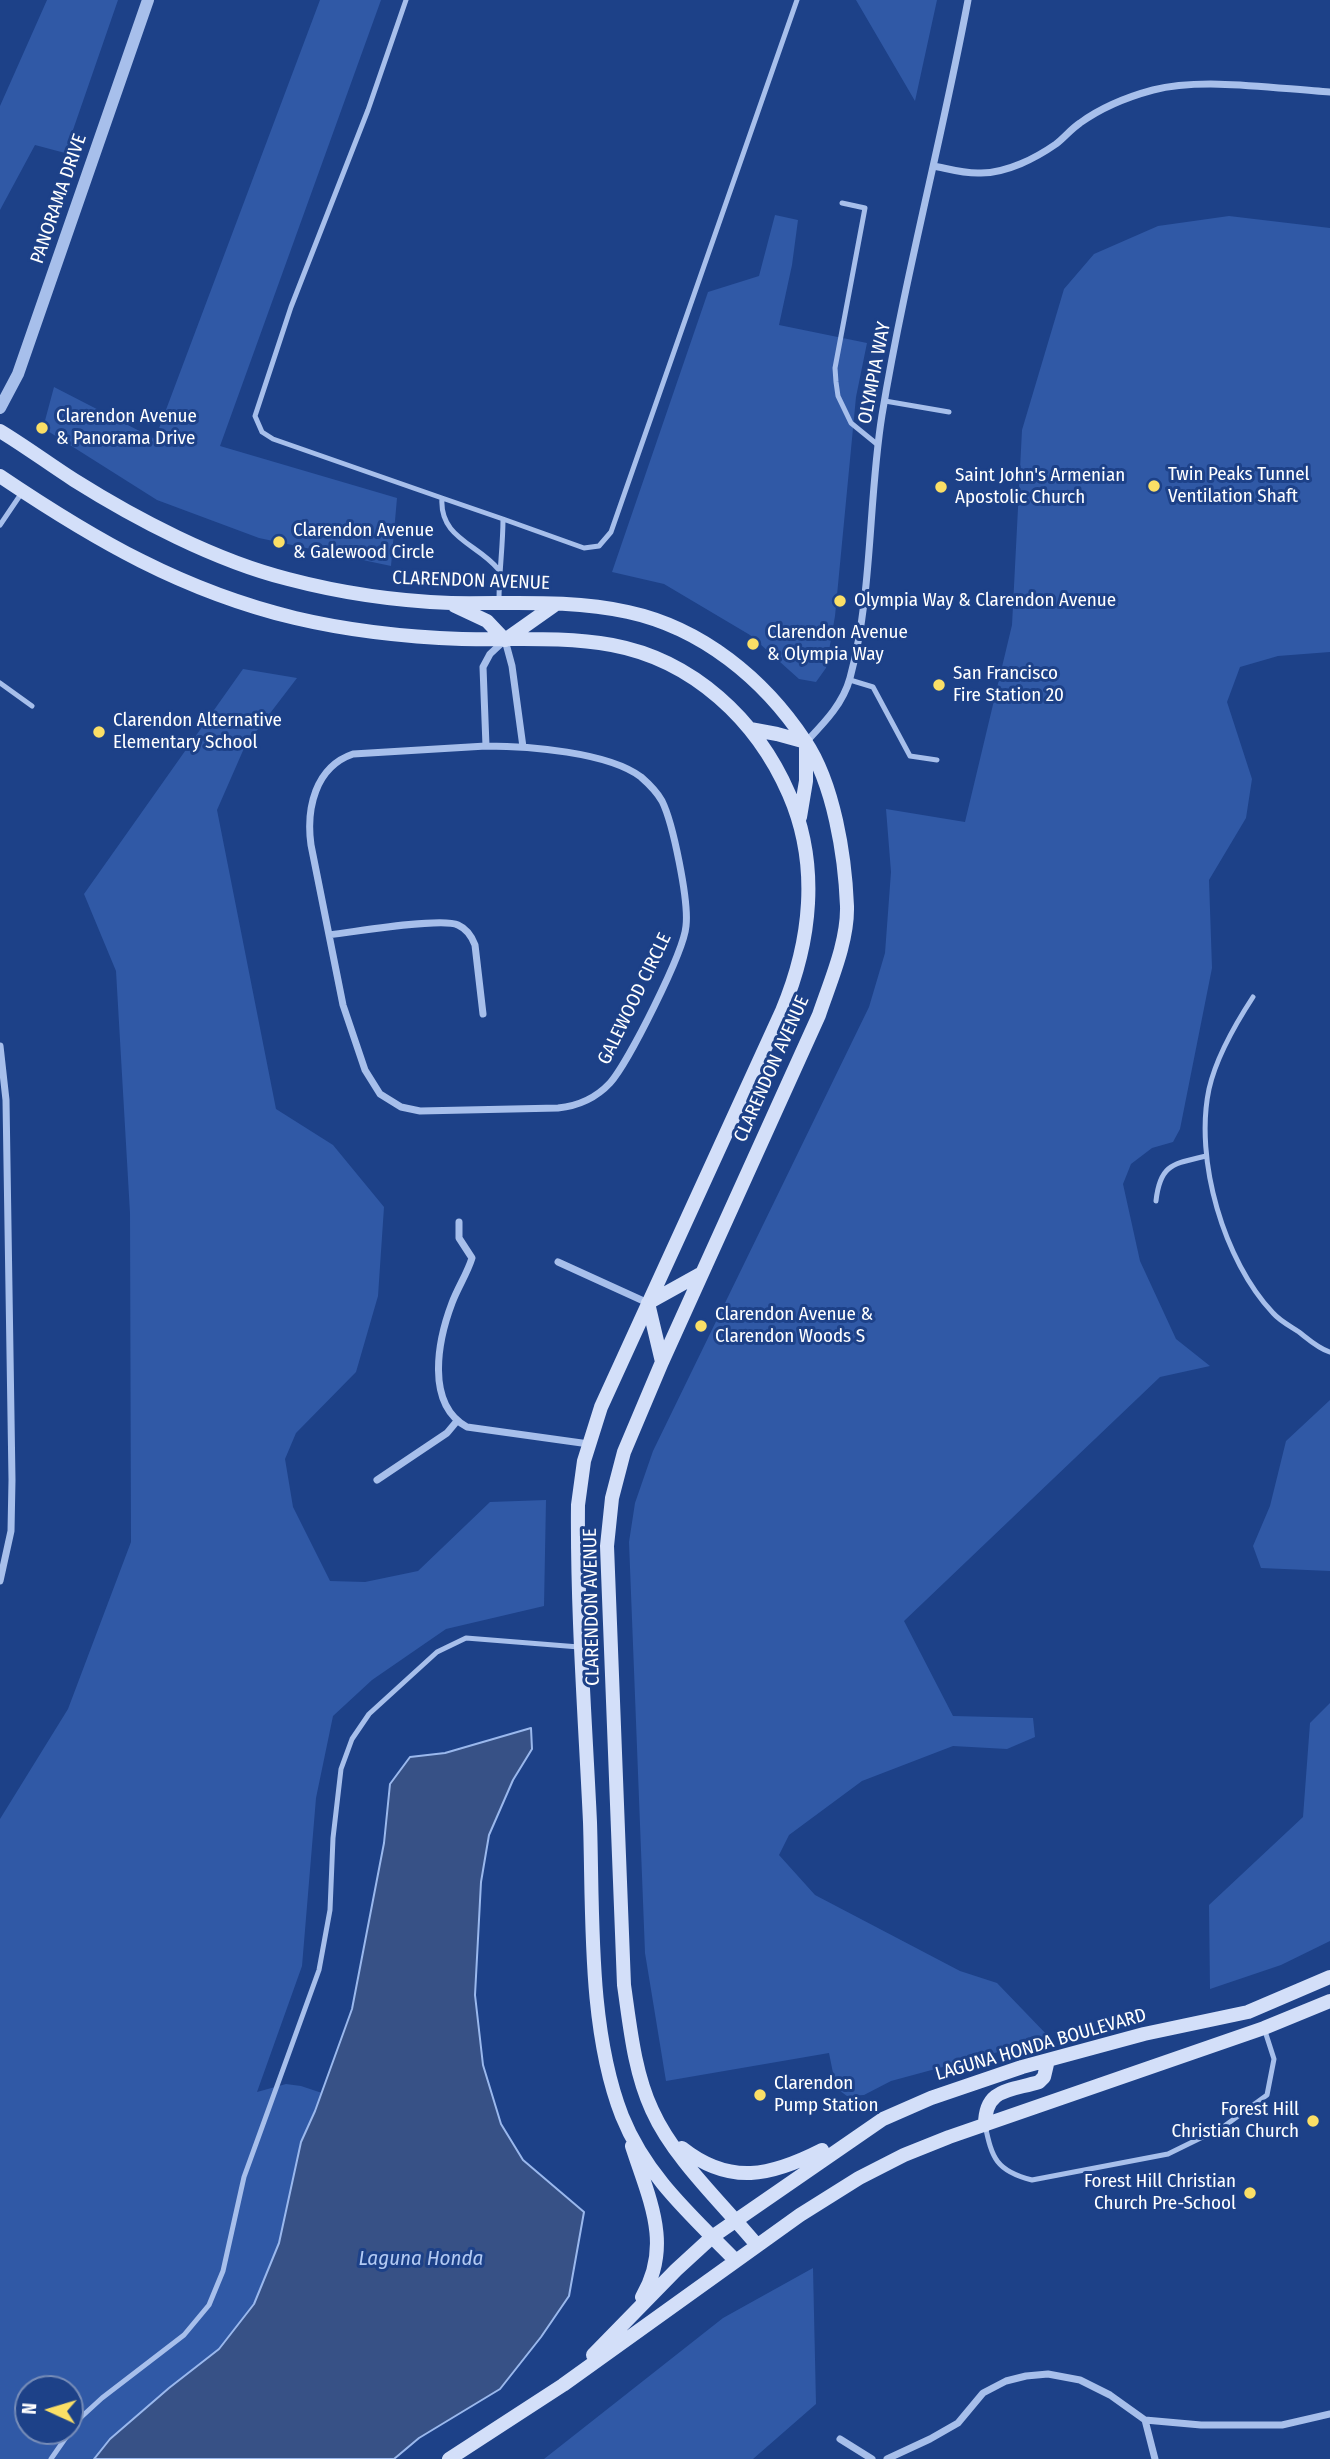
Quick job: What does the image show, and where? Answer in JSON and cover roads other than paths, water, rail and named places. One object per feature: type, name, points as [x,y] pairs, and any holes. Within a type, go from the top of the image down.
[{"type":"main road","name":"CLARENDON AVENUE","points":[[0,431],[113,504],[229,560],[268,574],[334,590],[386,598],[449,603],[606,607],[637,614],[698,638],[724,656],[756,683],[806,742],[831,802],[841,851],[847,909],[838,959],[818,1015],[624,1452],[612,1498],[607,1546],[624,1985],[639,2071],[651,2109],[682,2158],[756,2245]]},
{"type":"main road","name":"CLARENDON AVENUE","points":[[0,476],[74,526],[139,561],[206,590],[263,610],[369,632],[417,637],[588,642],[612,645],[648,655],[697,680],[728,705],[750,729],[779,774],[792,802],[807,863],[809,897],[798,969],[782,1011],[601,1407],[589,1444],[578,1505],[597,1997],[608,2067],[623,2118],[663,2186],[681,2208],[735,2260]]},
{"type":"main road","points":[[449,603],[487,621],[505,640],[556,604]]},
{"type":"main road","points":[[750,729],[806,742],[806,781],[799,822]]},
{"type":"main road","points":[[662,1362],[648,1303],[702,1273]]},
{"type":"main road","name":"LAGUNA HONDA BOULEVARD","points":[[563,2385],[712,2237],[883,2119],[974,2082],[1048,2060],[1144,2034],[1248,2012],[1330,1977]]},
{"type":"main road","name":"LAGUNA HONDA BOULEVARD","points":[[449,2459],[563,2385],[756,2245],[859,2178],[904,2155],[1264,2028],[1330,2001]]},
{"type":"main road","points":[[985,2125],[987,2103],[995,2095],[1039,2082],[1044,2077],[1048,2060]]},
{"type":"main road","points":[[623,2118],[654,2215],[658,2237],[652,2280],[631,2317]]},
{"type":"main road","points":[[666,2134],[702,2162],[720,2170],[736,2174],[760,2173],[797,2163],[883,2119]]},
{"type":"street","name":"PANORAMA DRIVE","points":[[0,408],[18,373],[148,0]]},
{"type":"street","name":"OLYMPIA WAY","points":[[806,742],[836,709],[850,680],[864,604],[884,401],[968,0]]},
{"type":"street","points":[[934,166],[961,172],[984,173],[1029,160],[1102,109],[1155,89],[1180,85],[1209,85],[1330,92]]},
{"type":"street","points":[[486,746],[483,667],[490,654],[505,640],[512,666],[523,747]]},
{"type":"street","name":"GALEWOOD CIRCLE","points":[[486,746],[523,747],[607,761],[628,769],[655,791],[670,823],[685,903],[685,938],[622,1065],[603,1089],[578,1104],[558,1108],[421,1111],[393,1103],[374,1087],[356,1047],[343,1005],[309,823],[315,794],[327,771],[339,760],[362,752],[486,746]]},
{"type":"street","points":[[329,935],[439,922],[460,925],[471,936],[475,945],[483,1014]]},
{"type":"street","points":[[0,1046],[6,1100],[12,1480],[11,1531],[0,1580]]},
{"type":"street","points":[[459,1222],[462,1245],[472,1258],[448,1315],[442,1338],[439,1365],[443,1399],[457,1421],[467,1427],[589,1444]]},
{"type":"street","points":[[558,1262],[648,1303]]},
{"type":"street","points":[[377,1480],[447,1433],[457,1421]]},
{"type":"street","points":[[887,2459],[958,2423],[983,2393],[1006,2381],[1026,2376],[1048,2374],[1080,2380],[1111,2395],[1145,2420],[1201,2425],[1271,2425],[1330,2414]]},
{"type":"street","points":[[1145,2420],[1155,2459]]},
{"type":"street","points":[[840,2438],[872,2459]]},
{"type":"lane","points":[[407,0],[368,110],[291,307],[255,416],[262,432],[273,439],[584,548],[594,549],[608,538],[797,0]]},
{"type":"lane","points":[[842,203],[865,208],[835,368],[836,389],[851,423],[878,445]]},
{"type":"lane","points":[[884,401],[949,412]]},
{"type":"lane","points":[[0,525],[23,491]]},
{"type":"lane","points":[[442,498],[441,512],[454,533],[491,560],[498,569]]},
{"type":"lane","points":[[499,603],[498,569],[503,545],[503,519]]},
{"type":"lane","points":[[850,680],[873,687],[910,756],[937,760]]},
{"type":"lane","points":[[0,682],[32,706]]},
{"type":"lane","points":[[1253,998],[1237,1021],[1210,1087],[1206,1112],[1206,1156],[1223,1227],[1245,1275],[1274,1315],[1330,1352]]},
{"type":"lane","points":[[1156,1201],[1158,1183],[1166,1169],[1206,1156]]},
{"type":"lane","points":[[51,2459],[78,2420],[102,2398],[184,2335],[209,2305],[223,2271],[244,2177],[319,1970],[330,1910],[333,1838],[341,1769],[352,1739],[369,1714],[437,1652],[467,1638],[583,1647]]},
{"type":"lane","points":[[985,2125],[997,2164],[1014,2175],[1032,2180],[1168,2154],[1223,2127],[1267,2095],[1274,2059],[1264,2028]]},
{"type":"water","name":"Laguna Honda","points":[[531,1728],[532,1749],[513,1780],[489,1835],[481,1882],[475,1995],[483,2065],[501,2124],[523,2160],[584,2212],[569,2296],[500,2389],[419,2438],[394,2459],[94,2459],[110,2439],[219,2349],[254,2304],[279,2243],[301,2142],[352,2009],[384,1843],[390,1784],[410,1757],[445,1753]]},
{"type":"place","name":"Clarendon Avenue & Panorama Drive","points":[[42,428]]},
{"type":"place","name":"Twin Peaks Tunnel Ventilation Shaft","points":[[1154,486]]},
{"type":"place","name":"Saint John's Armenian Apostolic Church","points":[[941,487]]},
{"type":"place","name":"Clarendon Avenue & Galewood Circle","points":[[279,542]]},
{"type":"place","name":"Olympia Way & Clarendon Avenue","points":[[840,601]]},
{"type":"place","name":"Clarendon Avenue & Olympia Way","points":[[753,644]]},
{"type":"place","name":"San Francisco Fire Station 20","points":[[939,685]]},
{"type":"place","name":"Clarendon Alternative Elementary School","points":[[99,732]]},
{"type":"place","name":"Clarendon Avenue & Clarendon Woods S","points":[[701,1326]]},
{"type":"place","name":"Clarendon Pump Station","points":[[760,2095]]},
{"type":"place","name":"Forest Hill Christian Church","points":[[1313,2121]]},
{"type":"place","name":"Forest Hill Christian Church Pre-School","points":[[1250,2193]]}]
